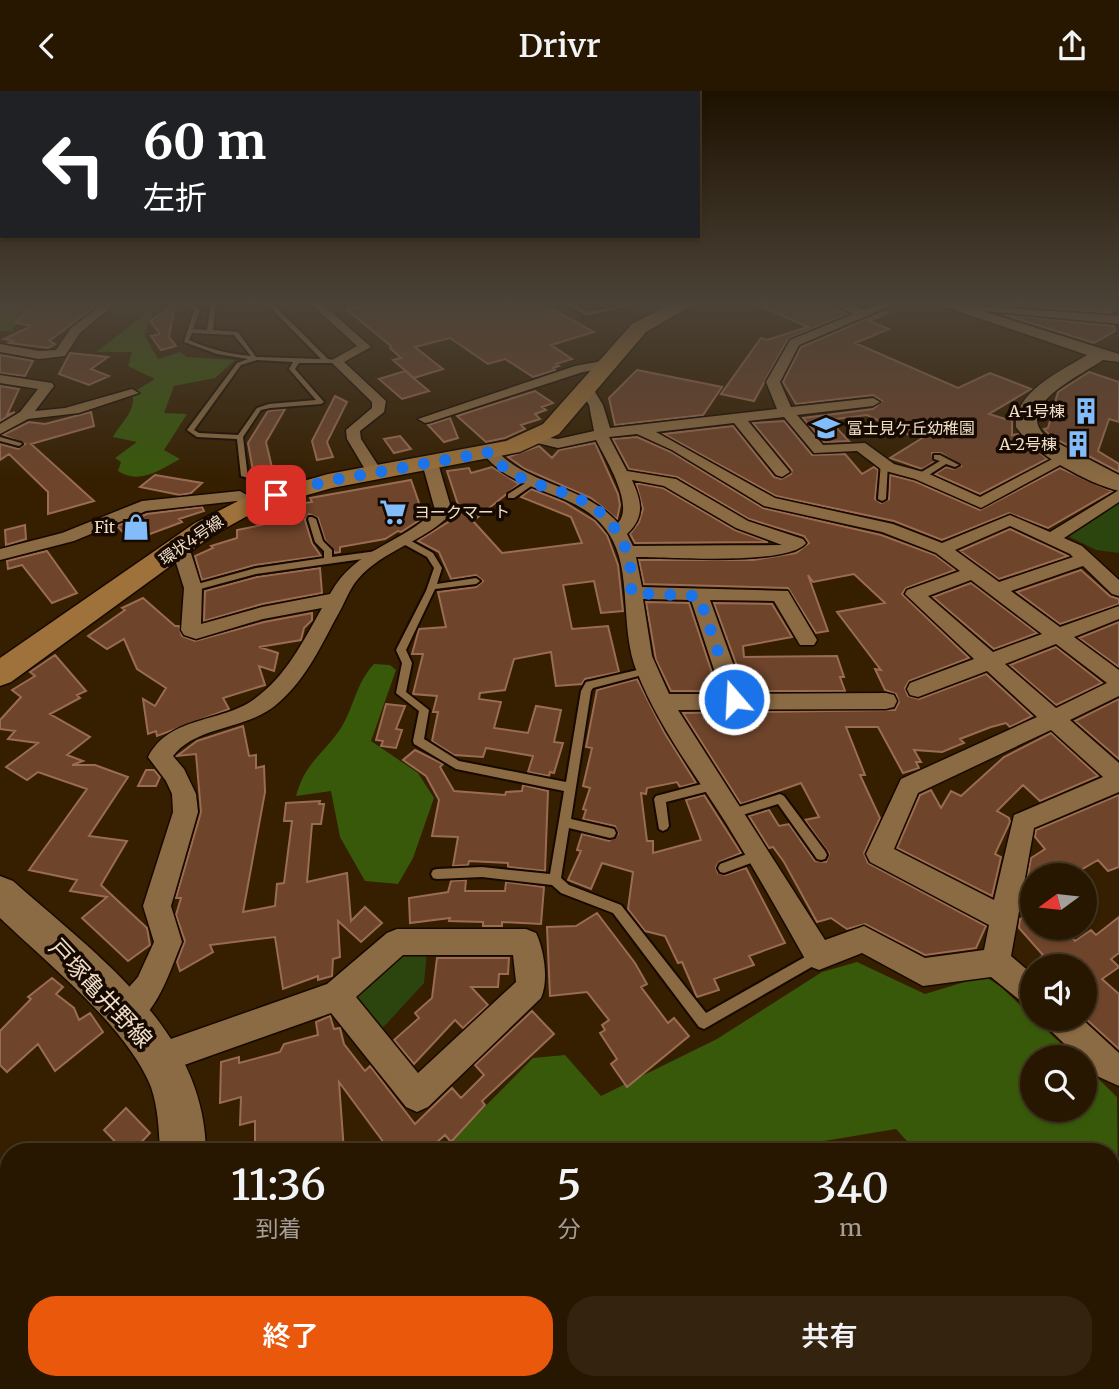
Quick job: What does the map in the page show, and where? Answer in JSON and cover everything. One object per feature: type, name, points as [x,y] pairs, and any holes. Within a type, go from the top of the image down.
[{"type":"main road","name":"環状4号線","points":[[0,674],[204,529],[253,503],[304,486],[490,452],[534,438],[551,429],[607,364]]},
{"type":"street","points":[[334,364],[379,401],[379,409],[354,431],[354,439],[374,473]]},
{"type":"street","points":[[425,419],[580,369],[607,364]]},
{"type":"street","points":[[782,364],[773,382],[786,411],[819,450],[860,446],[884,464],[921,476],[981,503],[1067,457]]},
{"type":"street","points":[[1088,364],[1045,392],[1031,406],[1025,422],[1027,431],[1038,441],[1119,484]]},
{"type":"street","points":[[0,379],[47,386],[25,415],[0,430]]},
{"type":"street","points":[[587,390],[596,405],[603,429],[600,434]]},
{"type":"street","points":[[25,415],[39,416],[73,410],[132,393]]},
{"type":"street","points":[[534,438],[546,445],[555,445],[600,434],[873,402]]},
{"type":"street","points":[[739,419],[782,472]]},
{"type":"street","points":[[638,429],[677,447],[760,498],[810,512],[887,527],[942,549],[1119,681]]},
{"type":"street","points":[[600,434],[621,475],[632,515],[622,542]]},
{"type":"street","points":[[490,452],[507,473],[593,504],[622,542],[632,573],[633,622],[646,671],[713,786],[733,813],[820,956],[864,939],[923,972],[996,962],[1020,982]]},
{"type":"street","points":[[125,1015],[148,987],[168,942],[156,909],[185,823],[186,794],[179,778],[160,757],[164,748],[175,737],[223,723],[256,708],[284,685],[311,650],[352,575],[377,554],[444,512],[430,463]]},
{"type":"street","points":[[621,475],[671,481],[737,522],[800,540]]},
{"type":"street","points":[[1050,539],[1119,495]]},
{"type":"street","points":[[0,555],[68,537],[142,506],[208,497],[240,496],[253,503]]},
{"type":"street","points":[[622,542],[768,552],[786,549],[800,540],[810,512]]},
{"type":"street","points":[[942,549],[1010,520],[1076,550],[1119,590]]},
{"type":"street","points":[[180,547],[193,588],[191,630],[197,632],[262,613],[337,599]]},
{"type":"street","points":[[997,589],[1085,559]]},
{"type":"street","points":[[975,572],[914,594],[1119,779],[1023,822],[996,962]]},
{"type":"street","points":[[631,593],[781,595],[792,619],[807,640]]},
{"type":"street","points":[[699,596],[734,699]]},
{"type":"street","points":[[918,689],[1119,612]]},
{"type":"street","points":[[1004,919],[879,854],[909,786],[947,771],[1119,687]]},
{"type":"street","points":[[662,702],[734,699],[886,701]]},
{"type":"street","name":"戸塚亀井野線","points":[[0,893],[99,985],[146,1036],[172,1082],[183,1143]]},
{"type":"street","points":[[159,1058],[337,996],[397,942],[526,942],[531,988],[417,1096],[337,996]]},
{"type":"street","points":[[1074,1031],[1110,1066],[1119,1070]]},
{"type":"lane","points":[[240,364],[190,430],[197,435],[240,437]]},
{"type":"lane","points":[[246,476],[240,437],[259,409],[321,401],[292,369],[295,364]]},
{"type":"lane","points":[[0,439],[19,444]]},
{"type":"lane","points":[[921,476],[941,459],[955,465]]},
{"type":"lane","points":[[882,499],[884,464]]},
{"type":"lane","points":[[511,496],[533,482]]},
{"type":"lane","points":[[312,519],[319,542],[328,550],[328,560]]},
{"type":"lane","points":[[401,539],[430,555],[438,568],[427,604],[408,628],[401,650],[407,663],[401,693],[424,710],[418,741],[456,765],[568,787]]},
{"type":"lane","points":[[193,588],[256,571],[377,554]]},
{"type":"lane","points":[[433,587],[476,581]]},
{"type":"lane","points":[[555,880],[568,787],[589,685],[646,671]]},
{"type":"lane","points":[[663,826],[660,799],[713,786]]},
{"type":"lane","points":[[733,813],[780,799],[821,855]]},
{"type":"lane","points":[[565,823],[610,833]]},
{"type":"lane","points":[[724,868],[758,855]]},
{"type":"lane","points":[[437,874],[482,872],[555,880],[565,889],[617,909],[704,1023],[820,956]]},
{"type":"green space","points":[[129,364],[231,364],[215,378],[174,386],[164,413],[187,414],[164,450],[180,459],[149,474],[134,477],[118,471],[121,462],[115,458],[137,442],[113,437],[130,411],[132,393],[155,379],[128,366]]},
{"type":"green space","points":[[1119,500],[1119,553],[1096,550],[1066,535]]},
{"type":"green space","points":[[374,664],[390,665],[396,670],[371,741],[418,773],[434,798],[413,858],[398,884],[365,881],[340,837],[331,791],[296,796],[310,766],[341,728],[363,679]]},
{"type":"green space","points":[[405,951],[427,952],[424,983],[379,1032],[350,999]]},
{"type":"green space","points":[[857,962],[925,994],[984,976],[1000,986],[1020,1005],[1020,1031],[1048,1031],[1062,1045],[1020,1045],[1020,1122],[1097,1122],[1097,1078],[1117,1097],[1117,1143],[909,1143],[896,1129],[812,1143],[449,1143],[533,1058],[565,1055],[601,1096],[717,1039],[822,972]]},
{"type":"building","points":[[0,364],[32,364],[25,376],[0,373]]},
{"type":"building","points":[[64,364],[99,364],[91,369],[109,376],[89,385],[59,374]]},
{"type":"building","points":[[397,364],[436,364],[443,369],[414,378]]},
{"type":"building","points":[[512,364],[557,364],[559,366],[553,368],[555,370],[533,377]]},
{"type":"building","points":[[743,364],[775,364],[754,401],[721,394]]},
{"type":"building","points":[[792,364],[902,364],[958,388],[990,373],[1031,389],[989,414],[1012,421],[1012,435],[1018,434],[1047,459],[980,494],[935,474],[946,467],[954,469],[961,466],[941,453],[932,453],[934,462],[922,469],[890,458],[932,432],[909,435],[867,415],[829,420],[849,441],[824,442],[803,418],[873,409],[882,401],[873,395],[796,404],[783,382]]},
{"type":"building","points":[[637,370],[722,387],[703,415],[615,425],[609,398]]},
{"type":"building","points":[[405,371],[429,391],[402,399],[379,379]]},
{"type":"building","points":[[1089,372],[1119,382],[1119,422],[1109,419],[1098,451],[1119,464],[1119,472],[1050,436],[1044,429],[1048,428],[1058,392]]},
{"type":"building","points":[[0,386],[19,389],[7,415],[15,412],[0,421]]},
{"type":"building","points":[[535,391],[553,403],[542,407],[546,410],[535,414],[540,419],[521,425],[525,429],[505,438],[486,442],[457,416]]},
{"type":"building","points":[[335,396],[347,402],[327,442],[333,457],[317,460],[312,441]]},
{"type":"building","points":[[285,409],[266,442],[273,472],[268,473],[269,479],[255,482],[248,443],[268,411]]},
{"type":"building","points":[[91,412],[94,426],[31,444],[94,501],[48,514],[48,492],[9,454],[0,460],[0,444],[18,449],[25,444],[3,435],[29,422],[45,424]]},
{"type":"building","points":[[450,418],[458,438],[444,442],[428,425]]},
{"type":"building","points":[[784,421],[812,455],[845,454],[862,474],[874,467],[878,470],[875,499],[881,503],[889,499],[890,475],[914,481],[980,510],[1060,468],[1112,491],[1048,528],[1009,513],[942,540],[894,521],[776,496],[664,434],[733,426],[774,477],[781,479],[791,474],[792,470],[753,423]]},
{"type":"building","points":[[400,436],[411,449],[394,453],[384,439]]},
{"type":"building","points":[[637,437],[671,452],[763,508],[881,535],[935,555],[955,570],[906,588],[902,594],[969,658],[909,681],[905,688],[908,696],[919,699],[986,674],[1032,716],[1010,727],[1006,723],[960,739],[964,743],[942,752],[914,750],[921,762],[916,762],[919,768],[903,773],[878,727],[846,727],[865,775],[860,775],[880,818],[864,853],[868,863],[986,926],[976,948],[925,955],[865,924],[847,929],[831,918],[817,922],[784,862],[773,847],[769,848],[749,816],[769,810],[779,826],[789,824],[815,861],[826,862],[829,854],[805,820],[819,817],[801,783],[741,804],[683,713],[895,710],[899,702],[896,694],[885,690],[875,669],[881,670],[837,612],[885,603],[854,574],[813,582],[808,575],[828,631],[816,633],[788,588],[644,584],[639,560],[753,560],[796,553],[809,543],[804,536],[749,519],[677,477],[629,469],[613,439]]},
{"type":"building","points":[[595,443],[618,494],[620,505],[617,519],[591,498],[525,469],[508,457],[539,446],[552,458],[559,450]]},
{"type":"building","points":[[492,467],[519,484],[473,521],[502,553],[582,543],[571,517],[521,497],[531,489],[564,502],[595,521],[607,535],[618,565],[623,611],[601,613],[594,581],[563,585],[572,629],[608,626],[619,672],[585,679],[582,684],[556,686],[551,652],[514,659],[505,690],[480,693],[479,699],[501,702],[494,728],[528,733],[536,706],[561,710],[554,742],[563,743],[554,773],[550,772],[549,776],[528,772],[533,756],[486,748],[483,757],[454,755],[432,741],[438,712],[433,712],[437,696],[413,694],[423,654],[412,654],[419,629],[446,627],[438,592],[476,587],[483,581],[476,575],[451,579],[439,552],[418,541],[461,514],[447,471],[469,468],[471,473]]},
{"type":"building","points":[[155,475],[202,483],[191,493],[180,495],[140,487]]},
{"type":"building","points":[[411,480],[424,517],[401,532],[398,531],[385,539],[340,547],[340,552],[335,553],[325,540],[318,518],[309,514],[305,520],[312,543],[321,556],[255,565],[202,580],[195,556],[213,548],[211,546],[237,538],[237,530],[262,525],[261,514],[276,512],[276,507],[312,502],[310,498]]},
{"type":"building","points":[[636,483],[663,488],[735,530],[768,542],[635,543],[630,534],[639,522],[643,509]]},
{"type":"building","points":[[202,507],[204,511],[179,519],[182,522],[131,541],[117,526],[147,514]]},
{"type":"building","points":[[25,525],[26,539],[6,545],[5,530]]},
{"type":"building","points":[[1010,529],[1068,556],[999,579],[960,551]]},
{"type":"building","points":[[47,551],[77,593],[52,603],[22,565],[8,569],[7,561]]},
{"type":"building","points":[[320,568],[322,593],[262,604],[204,621],[205,591],[257,577]]},
{"type":"building","points":[[1081,570],[1110,596],[1119,599],[1119,604],[1060,624],[1017,592]]},
{"type":"building","points":[[971,583],[1037,633],[994,649],[933,597]]},
{"type":"building","points":[[143,598],[175,626],[179,626],[182,636],[195,641],[264,622],[312,613],[312,620],[304,628],[301,640],[259,647],[278,653],[274,671],[259,666],[265,685],[223,698],[229,709],[157,736],[156,731],[148,734],[143,699],[155,706],[166,688],[137,669],[124,639],[107,649],[88,636],[125,610],[122,608]]},
{"type":"building","points":[[646,602],[689,603],[718,691],[671,691],[656,660]]},
{"type":"building","points":[[714,603],[772,604],[792,637],[743,646],[744,657],[837,656],[844,677],[840,677],[845,691],[746,691]]},
{"type":"building","points":[[1119,622],[1119,667],[1079,638]]},
{"type":"building","points":[[1056,647],[1102,683],[1056,705],[1010,665]]},
{"type":"building","points":[[55,655],[86,691],[77,695],[80,698],[50,714],[90,737],[67,755],[83,761],[72,765],[95,765],[128,777],[89,836],[127,841],[101,885],[147,928],[150,945],[128,961],[82,918],[107,897],[70,891],[77,880],[29,870],[87,789],[38,772],[27,780],[6,767],[38,743],[8,739],[15,731],[0,729],[0,720],[21,697],[12,690],[35,676],[30,672]]},
{"type":"building","points":[[637,679],[664,732],[696,783],[680,787],[677,782],[647,788],[646,794],[641,793],[647,841],[653,841],[653,853],[701,840],[686,800],[704,795],[741,853],[719,862],[716,867],[718,873],[725,875],[746,868],[785,943],[749,956],[754,965],[714,979],[719,990],[697,997],[682,962],[678,963],[665,936],[645,931],[628,909],[633,872],[602,863],[591,889],[568,880],[581,851],[577,850],[582,834],[609,841],[618,834],[615,826],[583,819],[586,810],[583,809],[590,788],[583,786],[592,748],[586,747],[597,690]]},
{"type":"building","points":[[1119,699],[1119,759],[1075,721]]},
{"type":"building","points":[[386,704],[405,706],[396,729],[402,730],[396,748],[381,746],[383,741],[376,740]]},
{"type":"building","points":[[243,726],[249,756],[256,755],[256,768],[264,766],[265,792],[243,912],[275,906],[277,884],[284,883],[292,821],[284,821],[286,803],[320,801],[319,804],[324,804],[321,824],[312,824],[307,882],[347,873],[351,921],[365,907],[382,923],[361,942],[338,921],[340,957],[333,959],[332,976],[318,980],[318,976],[283,989],[275,937],[210,945],[213,952],[180,971],[177,962],[185,941],[176,915],[181,898],[176,898],[201,812],[196,754],[177,756],[197,741]]},
{"type":"building","points":[[1051,733],[1098,776],[1040,801],[1023,785],[997,811],[1009,818],[1010,822],[995,854],[1001,857],[992,896],[897,848],[920,795],[931,790],[941,808],[951,791],[961,796],[1004,757]]},
{"type":"building","points":[[415,750],[443,764],[440,767],[454,791],[505,795],[506,792],[522,791],[523,785],[548,791],[545,871],[508,867],[508,863],[469,861],[468,865],[453,866],[458,837],[432,836],[439,800],[426,776],[403,760]]},
{"type":"building","points":[[146,770],[154,770],[160,777],[156,786],[138,786]]},
{"type":"building","points":[[1119,795],[1119,867],[1108,871],[1098,860],[1093,863],[1030,863],[1031,858],[1045,849],[1035,837],[1036,830]]},
{"type":"building","points":[[466,880],[465,891],[505,891],[506,882],[544,887],[541,924],[502,922],[502,926],[483,926],[483,922],[449,921],[450,918],[410,923],[409,898],[448,892],[451,881]]},
{"type":"building","points":[[597,913],[635,963],[647,984],[641,987],[668,1023],[674,1018],[689,1036],[627,1087],[611,1064],[617,1059],[600,1033],[605,1030],[602,1025],[609,1020],[587,992],[550,996],[547,927],[576,926]]},
{"type":"building","points":[[1119,917],[1119,953],[1111,959],[1119,967],[1102,979],[1119,994],[1119,1049],[1097,1029],[1097,954],[1042,954],[1030,940],[1097,940],[1097,934]]},
{"type":"building","points":[[437,958],[509,958],[508,974],[499,974],[498,987],[471,987],[488,1005],[463,1028],[455,1020],[414,1064],[394,1040],[419,1018],[415,1013],[432,998]]},
{"type":"building","points":[[52,978],[63,987],[56,994],[74,1008],[79,1020],[90,1013],[103,1032],[55,1071],[38,1044],[7,1072],[0,1065],[0,1031],[31,999],[28,997]]},
{"type":"building","points":[[532,1011],[554,1034],[482,1101],[485,1105],[451,1142],[445,1135],[436,1143],[384,1143],[339,1082],[343,1143],[255,1143],[255,1121],[240,1125],[241,1097],[220,1103],[221,1062],[239,1057],[239,1063],[280,1052],[284,1044],[318,1035],[316,1022],[330,1016],[334,1029],[340,1028],[344,1044],[365,1071],[370,1066],[415,1124],[452,1088],[461,1098],[484,1075],[475,1065]]},
{"type":"building","points":[[126,1108],[150,1133],[141,1143],[116,1143],[104,1130]]},
{"type":"place","name":"A-1号棟","points":[[1086,411]]},
{"type":"place","name":"富士見ケ丘幼稚園","points":[[826,428]]},
{"type":"place","name":"A-2号棟","points":[[1078,444]]},
{"type":"place","name":"ヨークマート","points":[[393,512]]},
{"type":"place","name":"Fit","points":[[136,527]]},
{"type":"route","points":[[276,495],[328,481],[490,452],[507,473],[593,504],[605,516],[627,551],[632,573],[631,593],[699,596],[734,699]]}]
